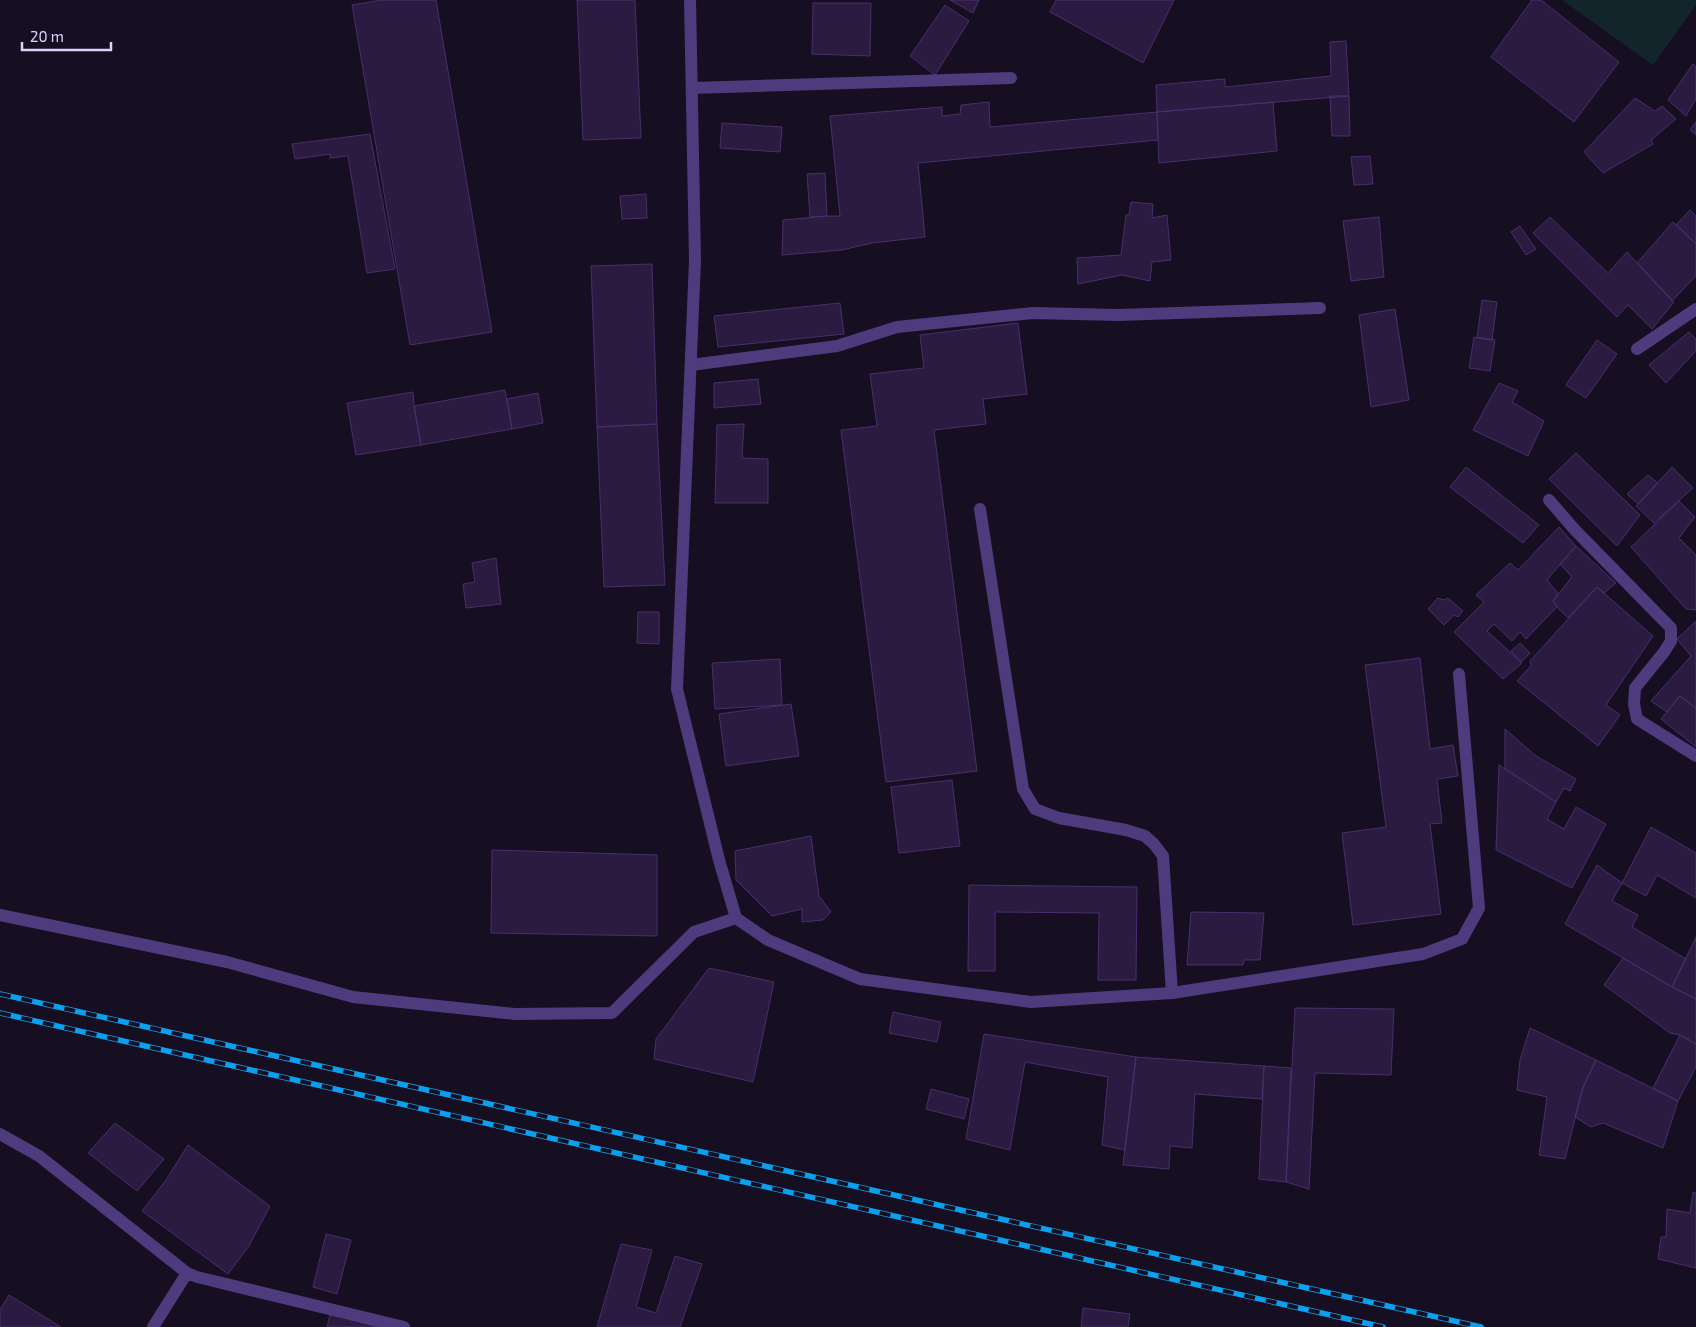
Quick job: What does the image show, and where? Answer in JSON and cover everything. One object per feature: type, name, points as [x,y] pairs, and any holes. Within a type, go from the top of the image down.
[{"type":"street","points":[[690,0],[695,260],[677,689],[719,860],[736,918],[768,940],[860,979],[1031,1002],[1172,993],[1424,954],[1462,939],[1479,908],[1459,674]]},
{"type":"street","points":[[693,88],[1011,78]]},
{"type":"street","points":[[691,365],[838,346],[897,327],[1033,313],[1120,315],[1320,308]]},
{"type":"street","points":[[1637,349],[1696,309]]},
{"type":"street","points":[[1549,500],[1575,530],[1670,628],[1671,640],[1664,652],[1635,688],[1635,712],[1637,719],[1696,756]]},
{"type":"street","points":[[980,509],[1023,789],[1036,809],[1059,818],[1126,830],[1145,836],[1163,856],[1172,993]]},
{"type":"street","points":[[0,915],[227,962],[353,997],[515,1014],[612,1013],[694,932],[736,918]]},
{"type":"street","points":[[0,1134],[39,1156],[187,1273],[404,1327]]},
{"type":"street","points":[[153,1327],[187,1273]]},
{"type":"shaded area","points":[[1562,0],[1696,0],[1696,5],[1653,65]]},
{"type":"building","points":[[382,0],[436,0],[492,332],[410,345],[352,5]]},
{"type":"building","points":[[577,0],[635,0],[641,138],[583,140]]},
{"type":"building","points":[[950,0],[979,0],[973,13]]},
{"type":"building","points":[[1056,0],[1174,0],[1143,63],[1050,12]]},
{"type":"building","points":[[1532,0],[1541,0],[1619,62],[1574,122],[1491,57]]},
{"type":"building","points":[[813,3],[871,3],[870,56],[812,54]]},
{"type":"building","points":[[945,5],[969,21],[935,75],[910,56]]},
{"type":"building","points":[[1346,41],[1349,96],[1157,112],[1156,85],[1225,79],[1225,87],[1331,76],[1330,42]]},
{"type":"building","points":[[1693,64],[1696,66],[1696,99],[1686,116],[1668,100]]},
{"type":"building","points":[[1330,96],[1349,96],[1350,136],[1332,136]]},
{"type":"building","points":[[1635,98],[1655,111],[1662,106],[1676,119],[1651,140],[1653,144],[1603,173],[1584,152]]},
{"type":"building","points":[[989,102],[990,127],[1157,112],[1158,140],[918,163],[925,237],[872,243],[842,250],[782,255],[783,220],[840,216],[830,116],[942,107],[942,116],[960,114],[961,105]]},
{"type":"building","points":[[1273,102],[1277,151],[1159,163],[1157,112]]},
{"type":"building","points":[[1696,122],[1696,135],[1690,130]]},
{"type":"building","points":[[722,123],[782,127],[780,152],[720,148]]},
{"type":"building","points":[[370,134],[395,269],[367,273],[348,156],[330,158],[330,154],[295,159],[292,144]]},
{"type":"building","points":[[1370,156],[1373,184],[1354,185],[1351,157]]},
{"type":"building","points":[[825,173],[827,216],[810,217],[807,174]]},
{"type":"building","points":[[646,194],[647,218],[622,219],[620,196]]},
{"type":"building","points":[[1131,202],[1153,204],[1152,218],[1167,215],[1171,260],[1152,262],[1150,281],[1122,275],[1078,284],[1077,258],[1121,255],[1126,215],[1129,215]]},
{"type":"building","points":[[1690,210],[1696,216],[1696,244],[1676,225]]},
{"type":"building","points":[[1379,217],[1384,277],[1351,281],[1343,221]]},
{"type":"building","points":[[1550,217],[1608,273],[1627,252],[1674,302],[1652,329],[1628,305],[1617,317],[1533,233]]},
{"type":"building","points":[[1673,222],[1696,244],[1696,276],[1672,301],[1637,263]]},
{"type":"building","points":[[1520,226],[1536,249],[1526,255],[1511,232]]},
{"type":"building","points":[[652,264],[657,424],[597,427],[591,266]]},
{"type":"building","points":[[1482,300],[1497,302],[1492,340],[1477,338]]},
{"type":"building","points":[[840,303],[844,334],[718,347],[714,316]]},
{"type":"building","points":[[1395,309],[1409,400],[1371,407],[1359,315]]},
{"type":"building","points":[[1018,323],[1027,394],[983,399],[986,424],[934,430],[977,771],[886,782],[841,430],[877,426],[870,374],[924,368],[920,335]]},
{"type":"building","points":[[1689,332],[1696,339],[1696,351],[1666,383],[1649,365]]},
{"type":"building","points":[[1474,337],[1495,340],[1490,371],[1469,368]]},
{"type":"building","points":[[1597,340],[1617,354],[1586,398],[1566,385]]},
{"type":"building","points":[[758,379],[761,404],[714,408],[714,383]]},
{"type":"building","points":[[1499,383],[1518,391],[1512,402],[1544,421],[1528,456],[1473,430]]},
{"type":"building","points":[[505,390],[512,429],[421,445],[414,406]]},
{"type":"building","points":[[413,392],[421,445],[356,455],[347,403]]},
{"type":"building","points":[[538,393],[543,423],[512,429],[507,399]]},
{"type":"building","points":[[657,424],[665,585],[604,587],[597,427]]},
{"type":"building","points":[[744,424],[742,458],[768,459],[768,503],[715,503],[717,425]]},
{"type":"building","points":[[1576,453],[1640,515],[1617,546],[1549,479]]},
{"type":"building","points":[[1466,467],[1539,525],[1523,543],[1450,487]]},
{"type":"building","points":[[1672,467],[1693,488],[1654,523],[1636,506]]},
{"type":"building","points":[[1648,475],[1658,483],[1638,504],[1627,494]]},
{"type":"building","points":[[1679,501],[1695,517],[1679,538],[1696,555],[1696,610],[1686,609],[1631,547]]},
{"type":"building","points":[[1559,527],[1576,546],[1547,580],[1558,593],[1553,601],[1557,607],[1526,639],[1520,632],[1512,641],[1494,624],[1487,631],[1522,663],[1503,679],[1454,632],[1484,602],[1476,595],[1510,563],[1518,570]]},
{"type":"building","points":[[1576,546],[1616,583],[1604,593],[1597,587],[1568,618],[1553,601],[1572,577],[1560,564]]},
{"type":"building","points":[[496,558],[501,604],[466,608],[463,584],[475,582],[472,563]]},
{"type":"building","points":[[1597,587],[1653,636],[1606,705],[1620,715],[1598,746],[1517,681],[1531,666],[1530,661]]},
{"type":"building","points":[[1438,598],[1444,600],[1448,598],[1463,611],[1458,617],[1454,615],[1444,625],[1428,609]]},
{"type":"building","points":[[638,612],[659,612],[659,644],[637,643]]},
{"type":"building","points":[[1696,621],[1696,708],[1680,696],[1667,712],[1651,701],[1691,656],[1677,639]]},
{"type":"building","points":[[1520,643],[1530,653],[1521,662],[1511,651]]},
{"type":"building","points":[[1420,658],[1430,749],[1453,745],[1458,776],[1437,779],[1442,823],[1430,824],[1441,914],[1353,925],[1342,833],[1386,827],[1365,665]]},
{"type":"building","points":[[780,659],[782,705],[715,709],[712,663]]},
{"type":"building","points":[[1680,696],[1696,708],[1696,747],[1661,719]]},
{"type":"building","points":[[791,704],[799,756],[726,766],[719,714]]},
{"type":"building","points":[[1505,729],[1536,756],[1576,779],[1570,791],[1564,788],[1556,802],[1505,769]]},
{"type":"building","points":[[1499,765],[1556,802],[1547,819],[1564,829],[1576,807],[1606,824],[1572,888],[1496,850]]},
{"type":"building","points":[[952,780],[960,846],[899,853],[891,787]]},
{"type":"building","points":[[1651,827],[1696,853],[1696,898],[1657,875],[1646,896],[1622,883]]},
{"type":"building","points":[[811,836],[819,896],[831,912],[823,920],[802,922],[802,909],[772,916],[736,880],[735,851]]},
{"type":"building","points":[[492,850],[657,855],[657,936],[491,933]]},
{"type":"building","points":[[1597,865],[1622,883],[1612,901],[1638,915],[1632,927],[1686,959],[1672,987],[1565,924]]},
{"type":"building","points":[[969,885],[1137,887],[1136,980],[1098,980],[1099,913],[995,912],[995,971],[968,971]]},
{"type":"building","points":[[1191,912],[1264,913],[1260,960],[1244,960],[1243,965],[1187,965]]},
{"type":"building","points":[[1696,937],[1696,999],[1672,987]]},
{"type":"building","points":[[1623,958],[1696,999],[1696,1044],[1680,1035],[1670,1033],[1604,985]]},
{"type":"building","points":[[709,968],[774,982],[753,1082],[654,1059],[656,1039]]},
{"type":"building","points":[[1295,1008],[1394,1009],[1391,1075],[1315,1073],[1309,1189],[1286,1182]]},
{"type":"building","points":[[893,1012],[941,1022],[937,1042],[889,1033]]},
{"type":"building","points":[[1530,1028],[1596,1060],[1583,1087],[1565,1159],[1539,1155],[1547,1097],[1517,1090],[1520,1060]]},
{"type":"building","points":[[984,1034],[1136,1057],[1125,1150],[1102,1145],[1108,1077],[1025,1062],[1010,1150],[966,1139]]},
{"type":"building","points":[[1680,1035],[1696,1044],[1696,1067],[1678,1101],[1653,1088]]},
{"type":"building","points":[[1136,1057],[1264,1066],[1262,1099],[1195,1094],[1192,1148],[1170,1146],[1169,1169],[1123,1165]]},
{"type":"building","points":[[1596,1060],[1678,1101],[1663,1148],[1603,1123],[1591,1127],[1575,1117],[1583,1087]]},
{"type":"building","points":[[1264,1066],[1291,1068],[1286,1182],[1259,1179]]},
{"type":"building","points":[[931,1089],[969,1099],[964,1119],[926,1109]]},
{"type":"building","points":[[115,1123],[164,1159],[137,1191],[88,1153]]},
{"type":"building","points":[[188,1145],[270,1206],[249,1246],[228,1274],[142,1211],[166,1180]]},
{"type":"building","points":[[1693,1192],[1696,1193],[1696,1268],[1658,1259],[1661,1237],[1666,1237],[1667,1209],[1690,1213]]},
{"type":"building","points":[[326,1234],[351,1240],[337,1294],[313,1287]]},
{"type":"building","points":[[621,1244],[652,1250],[636,1307],[656,1313],[675,1256],[702,1264],[680,1327],[597,1327]]},
{"type":"building","points":[[9,1295],[61,1327],[0,1327],[0,1310]]},
{"type":"building","points":[[1083,1308],[1130,1314],[1128,1327],[1081,1327]]},
{"type":"building","points":[[330,1314],[378,1327],[327,1327]]},
{"type":"railway","points":[[0,994],[1481,1327]]},
{"type":"railway","points":[[0,1013],[1383,1327]]}]
